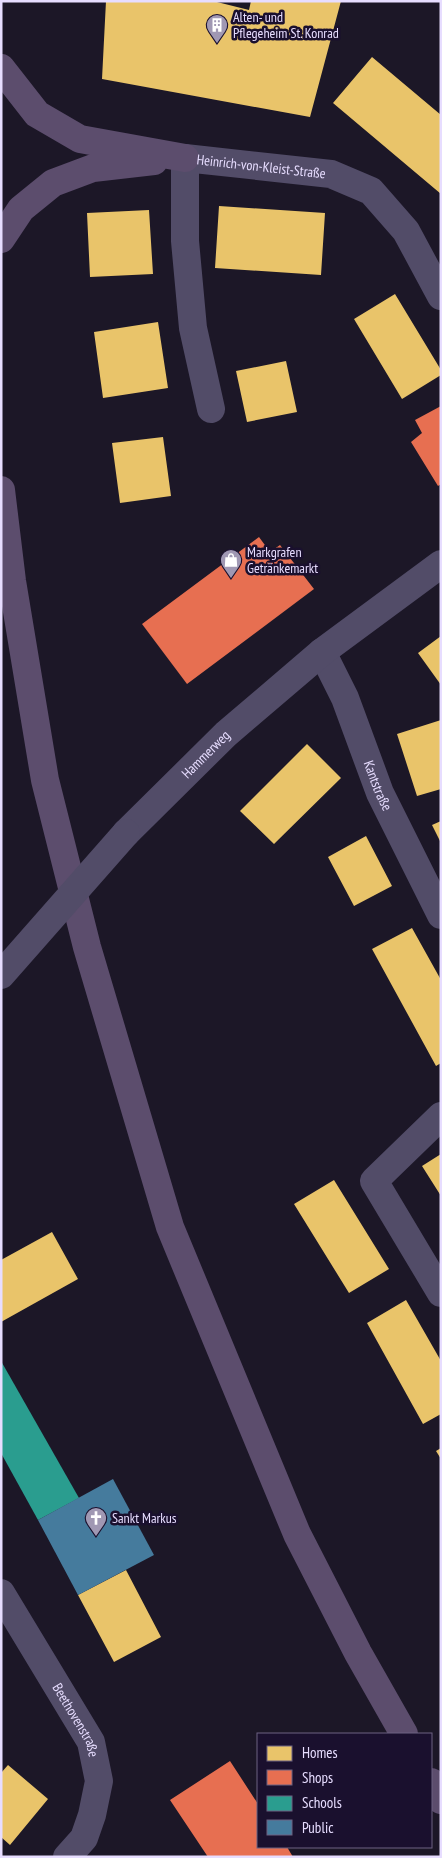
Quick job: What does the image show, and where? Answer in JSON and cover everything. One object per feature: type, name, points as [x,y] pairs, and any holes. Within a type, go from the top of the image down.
[{"type":"main road","points":[[1,68],[37,114],[80,139],[185,158]]},
{"type":"main road","points":[[1,239],[21,209],[53,183],[93,168],[185,158]]},
{"type":"main road","points":[[1,490],[12,582],[45,780],[87,947],[170,1227],[297,1534],[354,1644],[403,1733]]},
{"type":"main road","points":[[432,1784],[441,1800]]},
{"type":"street","name":"Heinrich-von-Kleist-Straße","points":[[210,409],[193,328],[185,241],[185,158],[331,174],[371,191],[406,231],[441,296]]},
{"type":"street","name":"Hammerweg","points":[[1,975],[126,833],[226,734],[322,652],[441,564]]},
{"type":"street","name":"Kantstraße","points":[[322,652],[345,698],[380,793],[441,915]]},
{"type":"street","points":[[441,1116],[374,1181],[441,1293]]},
{"type":"street","name":"Beethovenstraße","points":[[1,1593],[91,1742],[99,1781],[83,1851]]},
{"type":"building: Homes","name":"Alten- und Pflegeheim St. Konrad","points":[[106,1],[213,1],[249,10],[251,1],[341,1],[310,117],[102,79]]},
{"type":"building: Homes","points":[[372,57],[441,115],[441,194],[333,103]]},
{"type":"building: Homes","points":[[219,206],[325,213],[321,275],[215,268]]},
{"type":"building: Homes","points":[[149,210],[153,274],[90,277],[87,213]]},
{"type":"building: Homes","points":[[395,294],[441,370],[441,375],[402,399],[354,319]]},
{"type":"building: Homes","points":[[158,322],[168,388],[103,398],[94,332]]},
{"type":"building: Homes","points":[[286,361],[297,412],[247,422],[236,371]]},
{"type":"building: Homes","points":[[163,437],[171,496],[120,503],[112,443]]},
{"type":"building: Homes","points":[[441,636],[441,685],[418,653]]},
{"type":"building: Homes","points":[[441,720],[441,789],[417,796],[397,734]]},
{"type":"building: Homes","points":[[307,744],[341,778],[274,844],[240,811]]},
{"type":"building: Homes","points":[[441,821],[441,843],[432,825]]},
{"type":"building: Homes","points":[[366,836],[392,886],[354,906],[328,857]]},
{"type":"building: Homes","points":[[412,928],[441,980],[441,1063],[436,1066],[372,949]]},
{"type":"building: Homes","points":[[441,1154],[441,1196],[422,1166]]},
{"type":"building: Homes","points":[[334,1180],[389,1269],[349,1293],[294,1204]]},
{"type":"building: Homes","points":[[52,1232],[78,1279],[1,1322],[1,1260]]},
{"type":"building: Homes","points":[[406,1300],[441,1361],[441,1414],[423,1424],[367,1323]]},
{"type":"building: Homes","points":[[441,1448],[441,1459],[436,1451]]},
{"type":"building: Homes","points":[[126,1570],[161,1637],[114,1662],[78,1595]]},
{"type":"building: Homes","points":[[8,1765],[48,1799],[10,1845],[1,1837],[1,1773]]},
{"type":"building: Shops","points":[[441,406],[441,484],[438,486],[411,442],[422,433],[415,420]]},
{"type":"building: Shops","points":[[259,537],[270,552],[280,545],[314,589],[187,684],[142,624]]},
{"type":"building: Shops","points":[[230,1761],[257,1802],[257,1848],[288,1848],[293,1857],[208,1857],[170,1800]]},
{"type":"building: Schools","points":[[1,1361],[79,1498],[38,1520],[1,1453]]},
{"type":"building: Public","name":"Sankt Markus","points":[[113,1479],[154,1555],[78,1595],[38,1520]]},
{"type":"place","name":"Alten- und Pflegeheim St. Konrad","points":[[217,44]]},
{"type":"place","name":"Markgrafen Getränkemarkt","points":[[231,579]]},
{"type":"place","name":"Sankt Markus","points":[[96,1537]]}]
